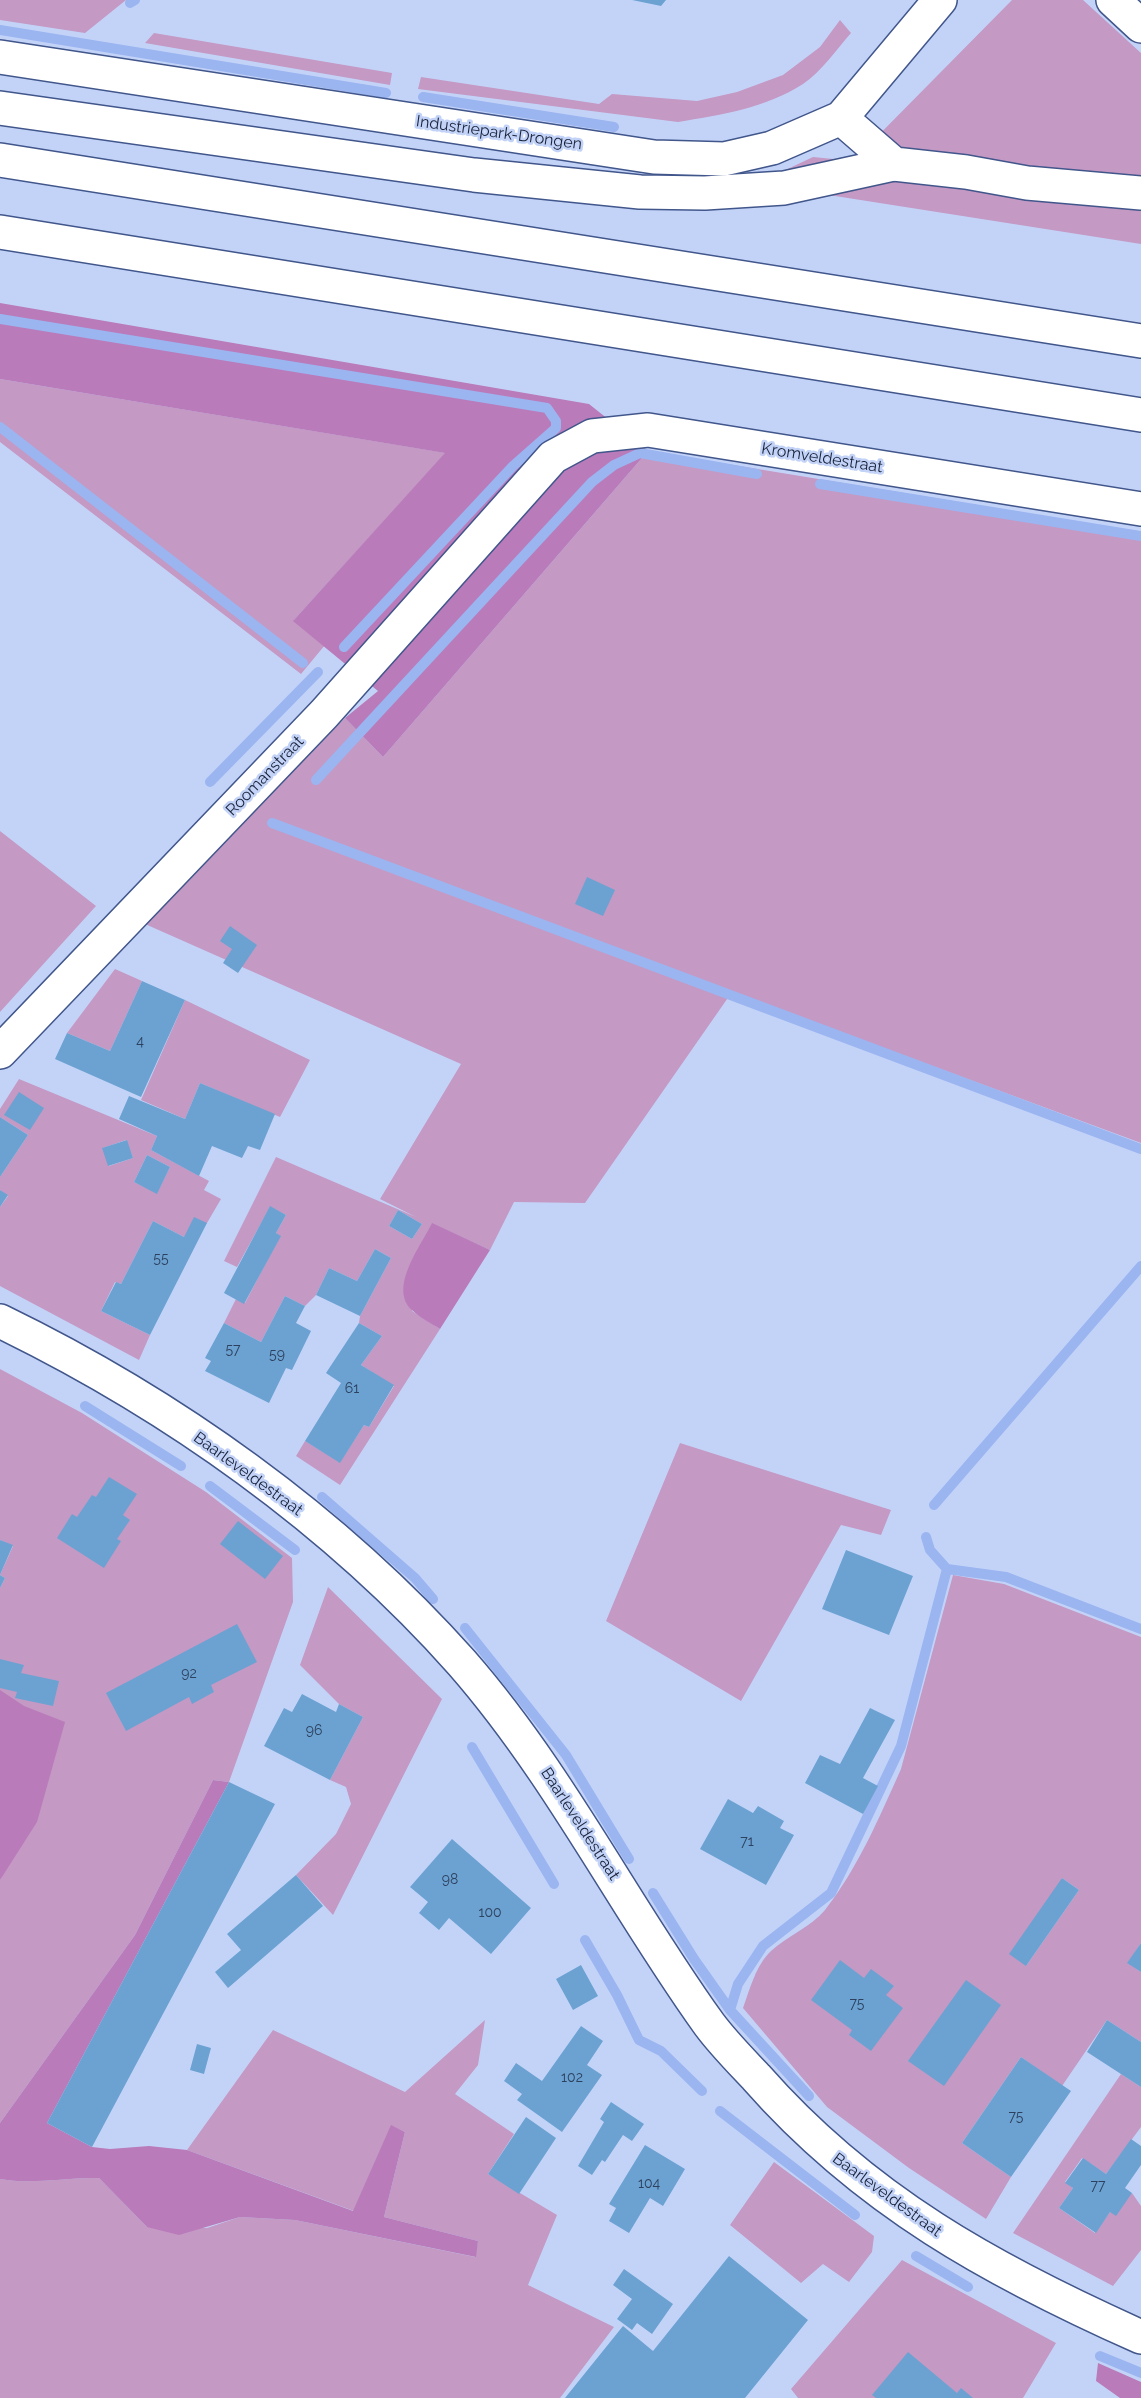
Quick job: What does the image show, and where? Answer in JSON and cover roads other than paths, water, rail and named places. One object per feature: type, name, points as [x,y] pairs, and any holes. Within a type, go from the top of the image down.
[{"type":"main road","name":"Industriepark-Drongen","points":[[0,57],[679,159],[724,159],[772,148],[841,118],[940,0]]},
{"type":"main road","points":[[1113,0],[1141,26]]},
{"type":"main road","points":[[0,108],[474,175],[640,192],[705,193],[784,188],[894,164],[966,172],[1027,183],[1141,193]]},
{"type":"main road","points":[[841,118],[894,164]]},
{"type":"main road","points":[[0,160],[1141,341]]},
{"type":"main road","points":[[0,232],[1141,415]]},
{"type":"main road","name":"Kromveldestraat","points":[[521,491],[553,457],[592,436],[648,430],[1141,509]]},
{"type":"main road","name":"Roomanstraat","points":[[0,1052],[324,714],[521,491]]},
{"type":"main road","name":"Baarleveldestraat","points":[[0,1321],[64,1352],[177,1422],[251,1473],[319,1526],[396,1593],[464,1665],[550,1776],[712,2028],[774,2098],[835,2158],[883,2196],[934,2231],[1063,2303],[1141,2337]]},
{"type":"waterway","points":[[130,3],[135,0]]},
{"type":"waterway","points":[[0,30],[386,93]]},
{"type":"waterway","points":[[423,97],[614,127]]},
{"type":"waterway","points":[[0,319],[547,408],[556,421],[556,428],[513,466],[344,647]]},
{"type":"waterway","points":[[0,427],[303,663]]},
{"type":"waterway","points":[[316,780],[592,482],[614,465],[640,453],[757,474]]},
{"type":"waterway","points":[[820,484],[1141,536]]},
{"type":"waterway","points":[[210,782],[318,672]]},
{"type":"waterway","points":[[272,823],[1141,1149]]},
{"type":"waterway","points":[[934,1505],[1141,1266]]},
{"type":"waterway","points":[[85,1406],[181,1466]]},
{"type":"waterway","points":[[210,1486],[295,1550]]},
{"type":"waterway","points":[[322,1497],[415,1578],[433,1599]]},
{"type":"waterway","points":[[809,2096],[730,2010],[738,1984],[763,1946],[831,1893],[901,1746],[947,1569],[930,1550],[926,1537]]},
{"type":"waterway","points":[[947,1569],[1006,1577],[1141,1629]]},
{"type":"waterway","points":[[465,1628],[566,1755],[629,1859]]},
{"type":"waterway","points":[[472,1747],[554,1884]]},
{"type":"waterway","points":[[653,1893],[694,1959],[730,2010]]},
{"type":"waterway","points":[[585,1940],[617,1995],[639,2040],[661,2051],[702,2091]]},
{"type":"waterway","points":[[720,2111],[855,2215]]},
{"type":"waterway","points":[[916,2256],[968,2287]]},
{"type":"waterway","points":[[1100,2356],[1141,2373]]}]
